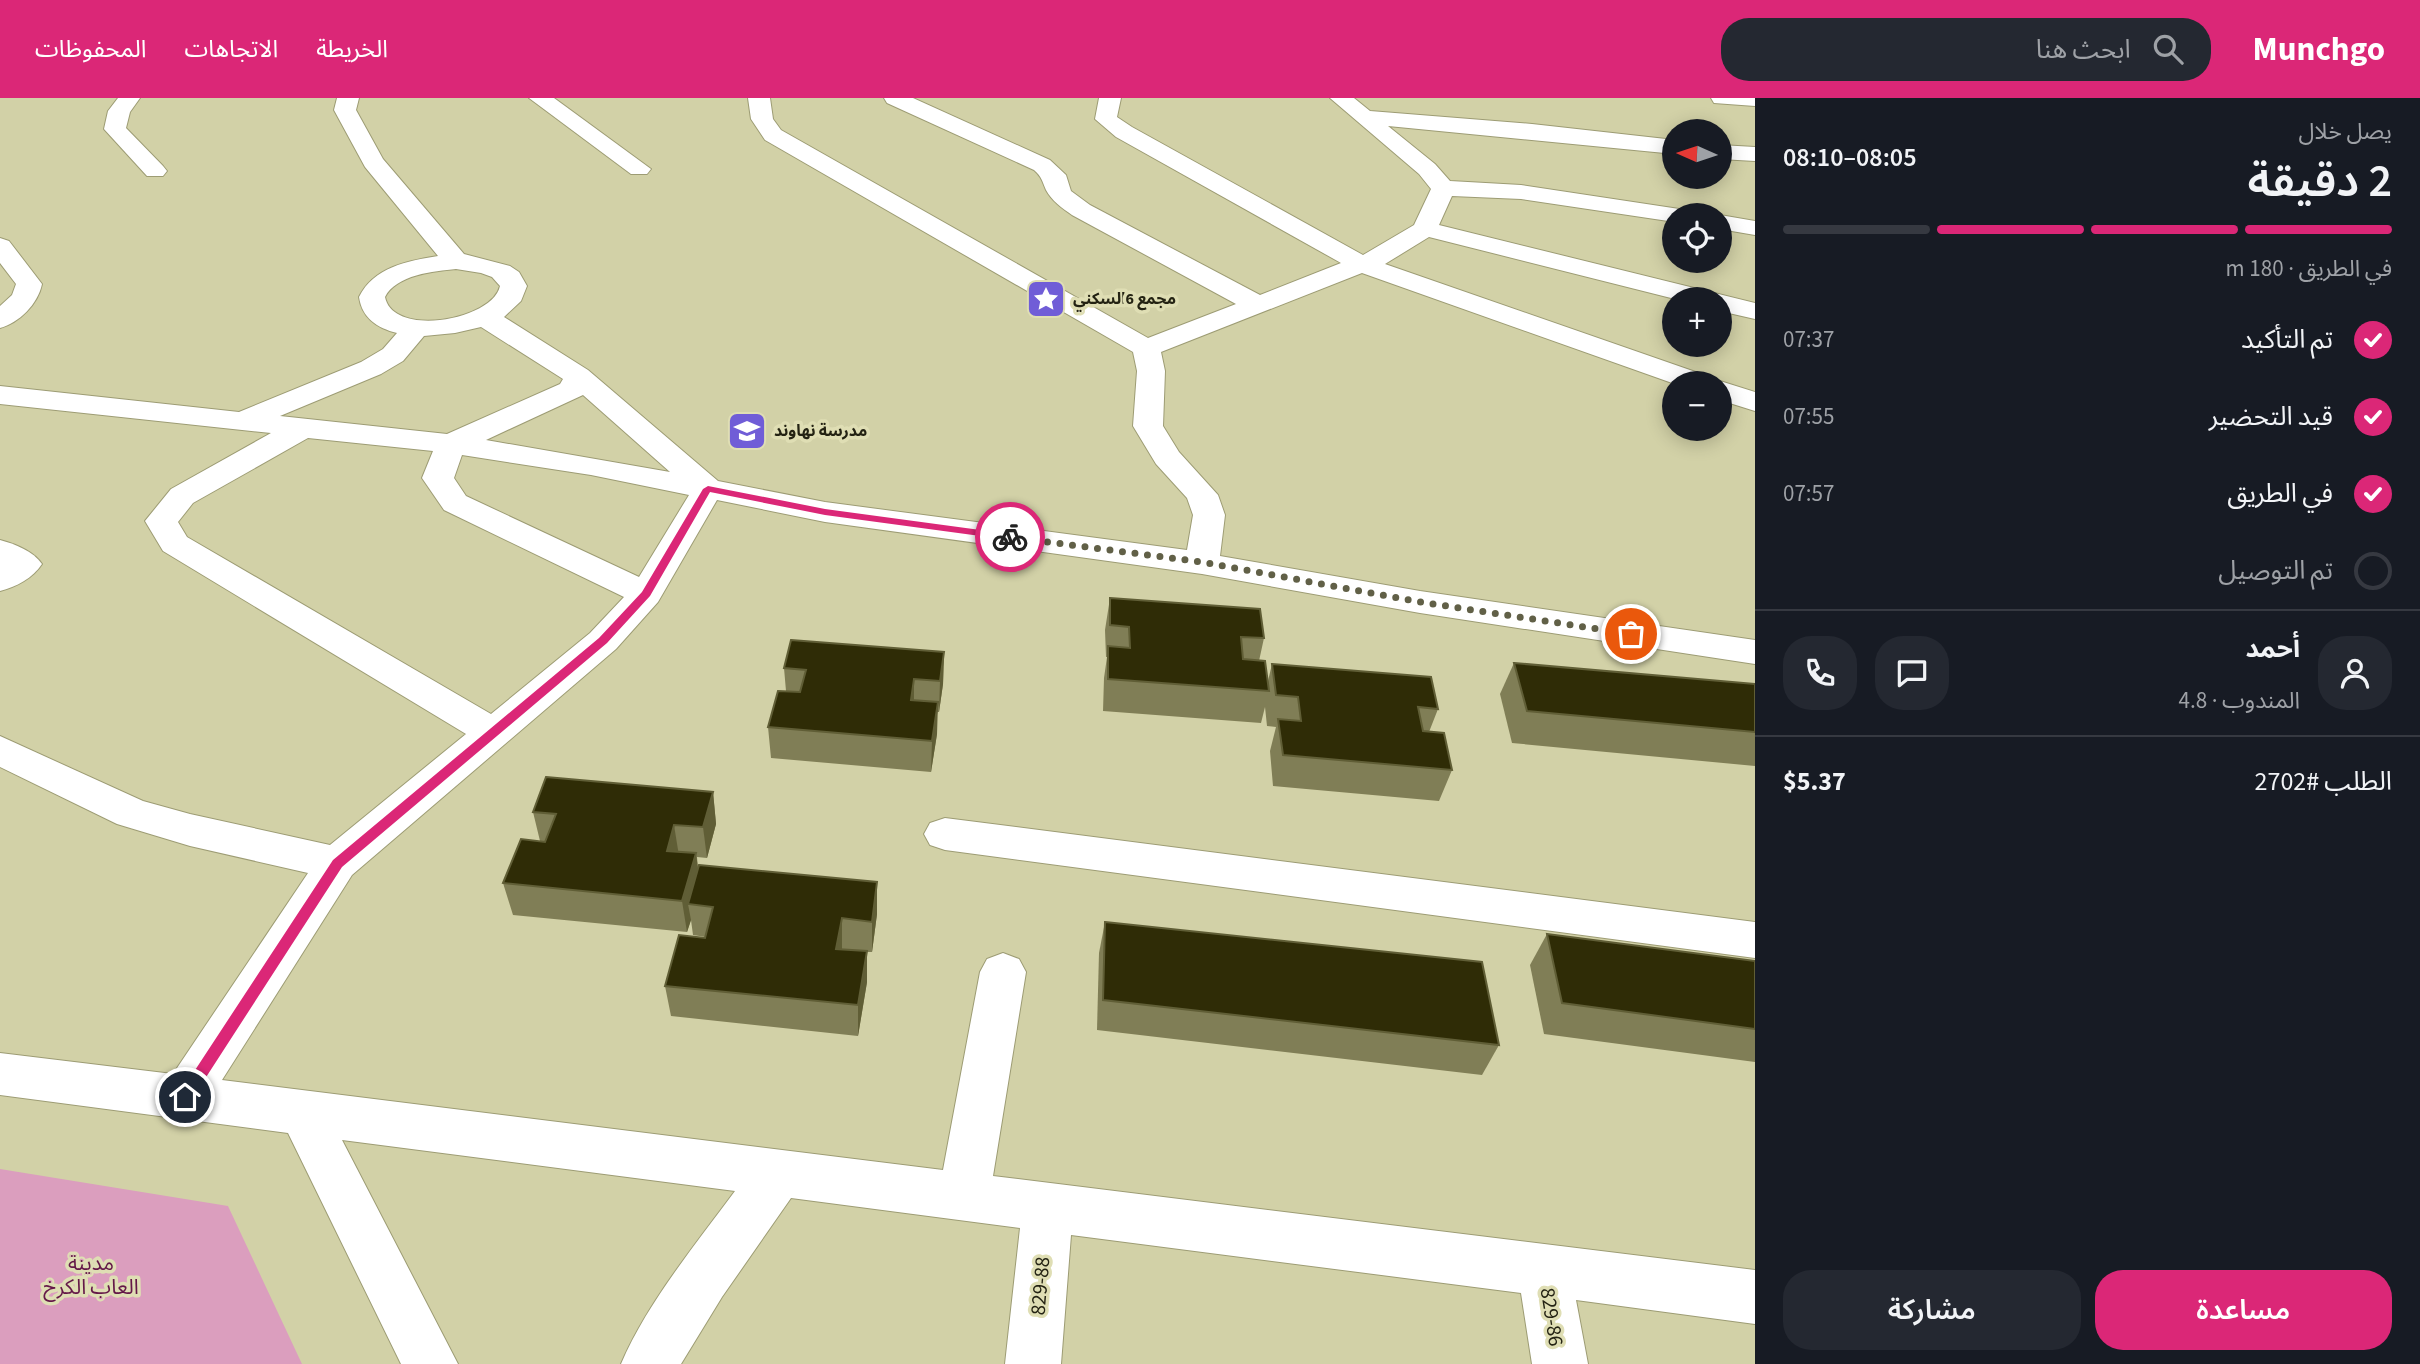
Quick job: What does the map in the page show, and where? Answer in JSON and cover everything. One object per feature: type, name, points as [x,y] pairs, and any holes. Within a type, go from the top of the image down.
[{"type":"street","points":[[129,98],[119,111],[116,129],[155,171]]},
{"type":"street","points":[[348,98],[345,110],[373,162],[456,261]]},
{"type":"street","points":[[540,98],[639,169]]},
{"type":"street","points":[[759,98],[762,119],[772,135],[1146,348],[1151,371],[1149,426],[1167,457],[1202,495],[1209,515],[1202,562]]},
{"type":"street","points":[[895,98],[1042,165],[1054,176],[1054,186],[1060,196],[1081,211],[1259,305]]},
{"type":"street","points":[[1110,98],[1106,119],[1124,132],[1363,265],[1666,371]]},
{"type":"street","points":[[1341,98],[1427,169],[1443,188],[1521,192],[1662,213]]},
{"type":"street","points":[[1722,98],[1755,100]]},
{"type":"street","points":[[1363,117],[1532,131],[1662,146]]},
{"type":"street","points":[[1732,153],[1755,155]]},
{"type":"street","points":[[1146,348],[1363,265],[1426,229],[1443,188]]},
{"type":"street","points":[[1732,224],[1755,228]]},
{"type":"street","points":[[1426,229],[1662,288]]},
{"type":"street","points":[[0,246],[29,284],[28,292],[20,303],[0,320]]},
{"type":"street","points":[[456,261],[495,267],[508,275],[513,286],[512,295],[502,306],[485,317],[442,328],[417,328],[396,324],[380,317],[372,306],[372,297],[380,285],[395,275],[416,267],[456,261]]},
{"type":"street","points":[[1732,306],[1755,311]]},
{"type":"street","points":[[485,317],[578,376],[708,489]]},
{"type":"street","points":[[243,421],[371,368],[393,355],[417,328]]},
{"type":"street","points":[[578,376],[573,389],[545,404],[450,444],[438,478],[455,503],[646,594]]},
{"type":"street","points":[[1732,394],[1755,402]]},
{"type":"street","points":[[0,395],[450,444],[591,466],[825,512],[1202,562],[1434,604],[1755,652]]},
{"type":"street","points":[[303,428],[182,496],[162,521],[175,544],[493,733]]},
{"type":"street","points":[[185,1097],[337,863],[603,640],[646,594],[708,489]]},
{"type":"street","points":[[0,551],[25,564],[0,580]]},
{"type":"street","points":[[0,750],[131,813],[190,830],[337,863]]},
{"type":"street","points":[[945,834],[1755,940]]},
{"type":"street","points":[[964,1196],[1003,972]]},
{"type":"street","points":[[0,1074],[1755,1297]]},
{"type":"street","points":[[303,1113],[430,1364]]},
{"type":"street","points":[[649,1364],[703,1278],[779,1173]]},
{"type":"street","name":"829-88","points":[[1033,1364],[1048,1207]]},
{"type":"street","name":"829-86","points":[[1544,1270],[1560,1364]]},
{"type":"green space","name":"مدينة العاب الكرخ","points":[[0,1169],[228,1206],[302,1364],[0,1364]]},
{"type":"building","points":[[1110,598],[1260,609],[1264,638],[1241,637],[1243,659],[1265,661],[1269,691],[1108,679],[1108,646],[1130,648],[1129,627],[1110,625]]},
{"type":"building","points":[[791,640],[944,652],[940,681],[914,679],[911,700],[938,702],[932,741],[768,727],[778,691],[800,692],[806,670],[784,668]]},
{"type":"building","points":[[1514,663],[1755,684],[1755,732],[1527,711]]},
{"type":"building","points":[[1272,664],[1431,677],[1438,709],[1418,707],[1423,731],[1444,733],[1452,770],[1283,755],[1278,719],[1301,721],[1298,697],[1276,695]]},
{"type":"building","points":[[546,777],[713,792],[703,827],[674,825],[667,851],[696,853],[682,901],[503,883],[521,839],[545,842],[556,814],[533,812]]},
{"type":"building","points":[[699,865],[877,882],[872,922],[842,918],[836,949],[867,951],[858,1005],[665,986],[679,935],[705,938],[713,907],[688,904]]},
{"type":"building","points":[[1105,922],[1482,962],[1499,1045],[1103,1000]]},
{"type":"building","points":[[1547,934],[1755,961],[1755,1029],[1562,1003]]},
{"type":"way so far","points":[[1010,537],[1202,562],[1420,602],[1631,634]]},
{"type":"place","name":"مجمع 6السكني","points":[[1046,299]]},
{"type":"place","name":"مدرسة نهاوند","points":[[747,431]]},
{"type":"route","points":[[185,1097],[337,863],[603,640],[646,594],[708,489],[825,512],[1010,537]]}]
